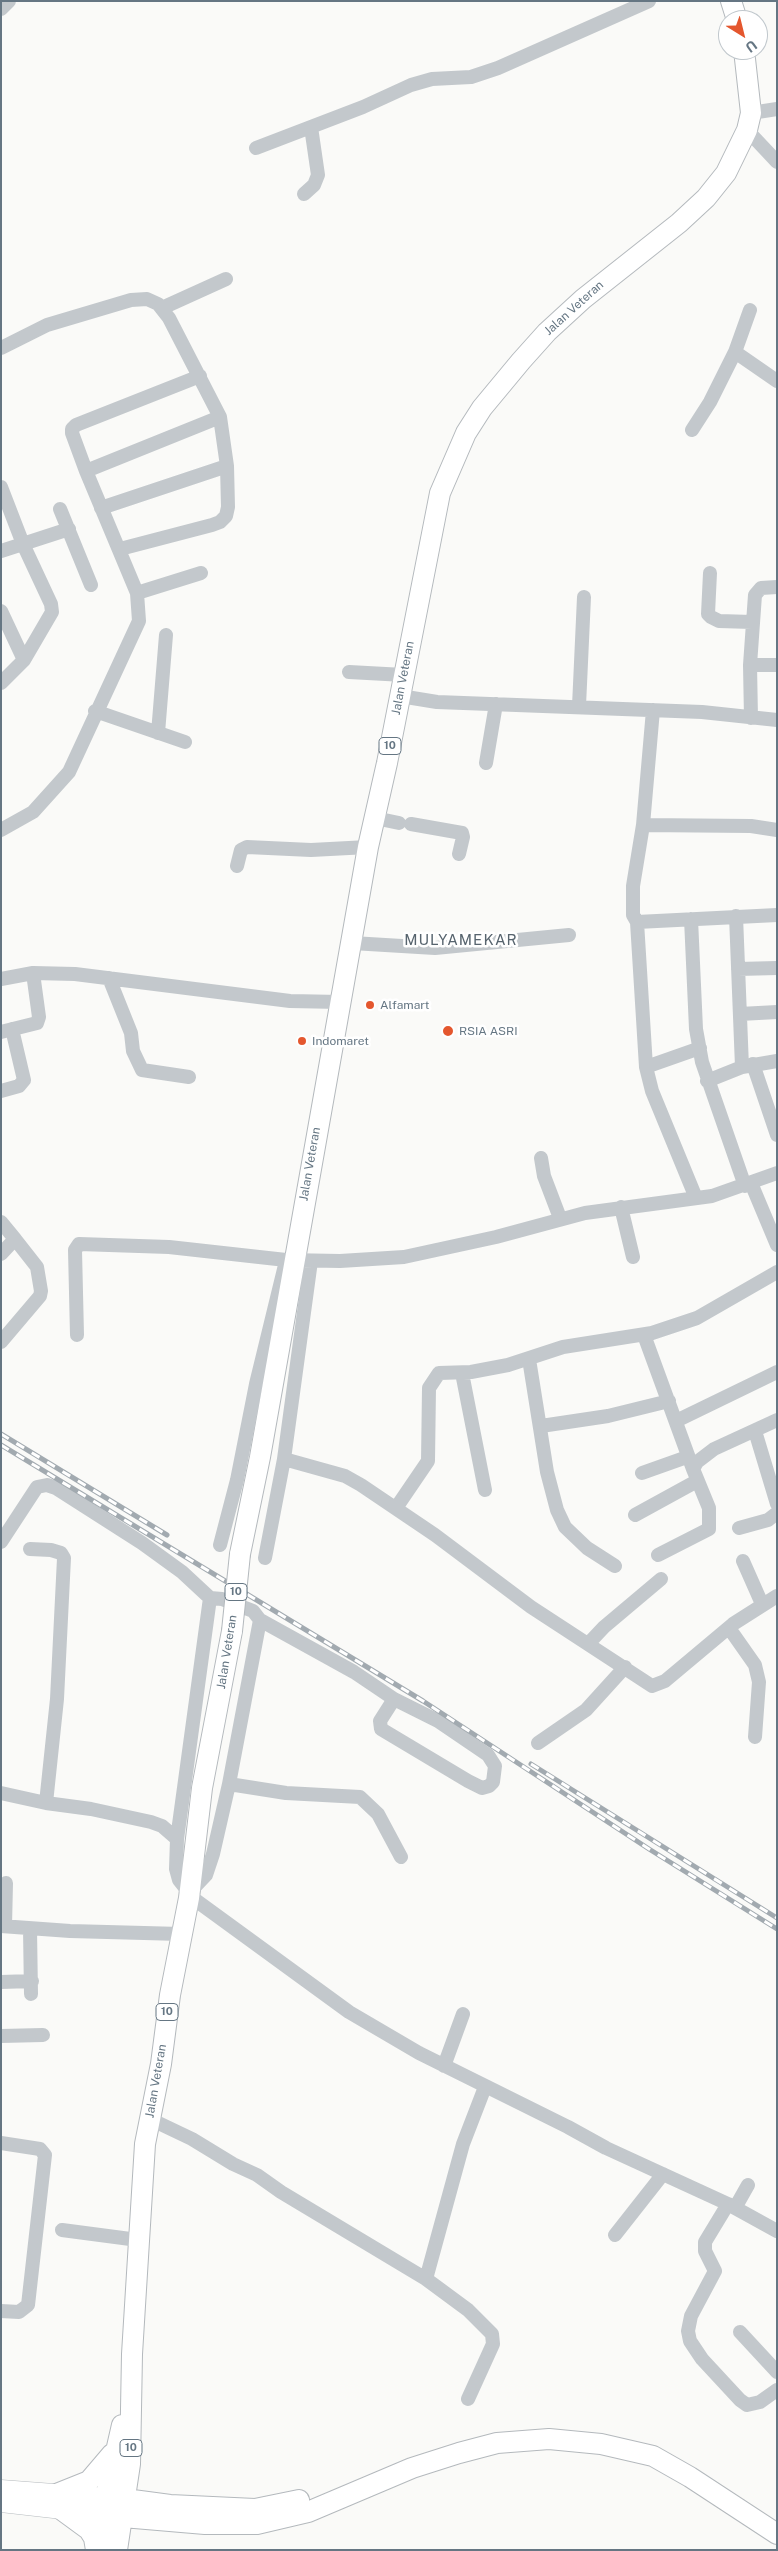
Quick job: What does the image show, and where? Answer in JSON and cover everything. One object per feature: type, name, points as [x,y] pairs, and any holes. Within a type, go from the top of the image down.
[{"type":"highway","points":[[745,60],[749,121]]},
{"type":"highway","name":"Jalan Veteran","points":[[124,2508],[130,2464],[131,2397],[142,2166],[189,1893],[202,1788],[232,1631],[240,1554],[297,1260],[368,847],[440,493],[466,433],[482,408],[548,332],[604,281],[679,223],[706,198],[726,173],[749,121]]},
{"type":"highway","name":"Jalan Veteran","points":[[104,2505],[131,2397]]},
{"type":"highway","points":[[124,2508],[164,2512],[255,2509],[304,2499],[357,2480],[406,2456],[459,2439],[501,2429],[545,2427],[606,2432],[656,2445],[777,2520]]},
{"type":"highway","points":[[130,2464],[144,2490],[164,2512],[205,2524],[257,2524],[308,2512],[412,2468],[497,2443],[549,2439],[601,2444],[653,2456],[690,2477],[777,2534]]},
{"type":"highway","points":[[97,2550],[89,2530],[57,2501],[90,2481],[118,2447]]},
{"type":"highway","name":"10","points":[[97,2550],[104,2505]]},
{"type":"highway","name":"10","points":[[118,2550],[124,2508]]},
{"type":"highway","points":[[124,2550],[138,2530],[164,2512]]},
{"type":"main road","points":[[1,2489],[57,2501]]},
{"type":"main road","points":[[1,2503],[57,2501],[124,2508]]},
{"type":"street","points":[[256,148],[421,82],[432,79],[471,77],[498,68],[649,1]]},
{"type":"street","points":[[777,109],[749,121],[777,162]]},
{"type":"street","points":[[304,194],[314,185],[318,175],[311,127]]},
{"type":"street","points":[[162,308],[226,279]]},
{"type":"street","points":[[1,348],[47,325],[131,300],[147,299],[158,304],[169,318],[220,418],[227,466],[228,507],[226,516],[220,522],[120,549]]},
{"type":"street","points":[[692,430],[710,402],[735,352],[750,310]]},
{"type":"street","points":[[735,352],[777,381]]},
{"type":"street","points":[[1,830],[33,812],[63,780],[74,764],[95,712],[136,632],[140,610],[137,593],[72,433],[76,426],[200,376]]},
{"type":"street","points":[[86,471],[220,418]]},
{"type":"street","points":[[101,508],[227,466]]},
{"type":"street","points":[[1,487],[23,544],[52,607],[50,617],[24,660],[1,683]]},
{"type":"street","points":[[60,509],[91,585]]},
{"type":"street","points":[[1,551],[69,529]]},
{"type":"street","points":[[710,572],[708,614],[719,621],[752,622]]},
{"type":"street","points":[[137,593],[201,574]]},
{"type":"street","points":[[751,718],[750,665],[752,622],[757,591],[761,588],[777,587]]},
{"type":"street","points":[[579,706],[584,597]]},
{"type":"street","points":[[1,611],[24,660]]},
{"type":"street","points":[[158,733],[166,635]]},
{"type":"street","points":[[750,665],[777,665]]},
{"type":"street","points":[[348,672],[404,675]]},
{"type":"street","points":[[400,696],[437,702],[702,712],[777,720]]},
{"type":"street","points":[[486,763],[496,704]]},
{"type":"street","points":[[653,710],[643,825],[633,886],[633,915],[637,922],[646,1067],[652,1091],[696,1198]]},
{"type":"street","points":[[95,712],[185,742]]},
{"type":"street","points":[[375,818],[462,833],[463,837],[459,854]]},
{"type":"street","points":[[643,825],[751,826],[777,830]]},
{"type":"street","points":[[237,866],[241,850],[247,847],[311,850],[368,847]]},
{"type":"street","points":[[637,922],[777,915]]},
{"type":"street","points":[[736,916],[740,1014],[748,1065],[773,1113],[777,1135]]},
{"type":"street","points":[[691,919],[696,1029],[708,1081],[748,1185],[777,1244]]},
{"type":"street","points":[[352,943],[435,948],[569,935]]},
{"type":"street","points":[[738,969],[777,968]]},
{"type":"street","points":[[1,980],[33,973],[109,978],[290,1001],[340,1002]]},
{"type":"street","points":[[1,1091],[19,1086],[24,1080],[7,1031],[32,1026],[38,1021],[33,973]]},
{"type":"street","points":[[109,978],[131,1033],[133,1051],[140,1068],[146,1072],[189,1077]]},
{"type":"street","points":[[740,1014],[777,1012]]},
{"type":"street","points":[[646,1067],[700,1048]]},
{"type":"street","points":[[708,1081],[748,1065],[777,1061]]},
{"type":"street","points":[[541,1158],[544,1176],[560,1218]]},
{"type":"street","points":[[77,1335],[75,1250],[80,1244],[169,1247],[297,1260],[404,1257],[496,1237],[560,1218],[621,1206],[719,1194],[777,1173]]},
{"type":"street","points":[[621,1206],[633,1257]]},
{"type":"street","points":[[1,1222],[37,1267],[41,1291],[40,1296],[1,1342]]},
{"type":"street","points":[[1,1254],[15,1239]]},
{"type":"street","points":[[264,1558],[284,1459],[297,1260]]},
{"type":"street","points":[[220,1545],[237,1480],[256,1384],[297,1260]]},
{"type":"street","points":[[396,1508],[428,1461],[429,1388],[434,1378],[439,1374],[447,1372],[462,1373],[508,1366],[580,1344],[644,1335],[697,1318],[777,1272]]},
{"type":"street","points":[[644,1335],[659,1382],[669,1401],[692,1469],[709,1508],[709,1529],[658,1555]]},
{"type":"street","points":[[529,1359],[551,1494],[564,1527],[587,1548],[615,1566]]},
{"type":"street","points":[[676,1421],[777,1372]]},
{"type":"street","points":[[462,1373],[485,1490]]},
{"type":"street","points":[[541,1426],[608,1416],[669,1401]]},
{"type":"street","points":[[635,1515],[692,1469],[700,1458],[714,1449],[777,1420]]},
{"type":"street","points":[[755,1431],[771,1468],[777,1504]]},
{"type":"street","points":[[284,1459],[345,1476],[396,1508],[531,1607],[588,1644],[623,1670],[652,1686],[659,1685],[729,1628],[762,1604],[777,1596]]},
{"type":"street","points":[[642,1473],[692,1469]]},
{"type":"street","points":[[1,1542],[37,1487],[47,1485],[56,1488],[142,1543],[182,1572],[210,1598],[222,1599],[253,1611],[260,1620],[354,1672],[394,1699],[438,1721],[488,1755],[495,1766],[493,1782],[482,1788],[468,1782],[381,1729],[380,1721],[394,1699]]},
{"type":"street","points":[[739,1528],[768,1520],[777,1513]]},
{"type":"street","points":[[30,1549],[51,1550],[61,1553],[64,1558],[57,1700],[46,1803]]},
{"type":"street","points":[[742,1561],[762,1604]]},
{"type":"street","points":[[588,1644],[604,1627],[661,1579]]},
{"type":"street","points":[[210,1598],[177,1839],[176,1869],[179,1880],[194,1900],[349,2012],[444,2066],[485,2088],[568,2127],[606,2148],[775,2228]]},
{"type":"street","points":[[189,1893],[206,1875],[229,1784],[260,1620]]},
{"type":"street","points":[[729,1628],[755,1666],[759,1682],[755,1737]]},
{"type":"street","points":[[538,1743],[594,1702],[623,1670]]},
{"type":"street","points":[[229,1784],[286,1792],[360,1797],[378,1814],[401,1857]]},
{"type":"street","points":[[1,1793],[46,1803],[92,1809],[151,1822],[162,1826],[177,1839]]},
{"type":"street","points":[[6,1883],[3,1926],[30,1929],[181,1934]]},
{"type":"street","points":[[1,1982],[32,1988],[30,1929]]},
{"type":"street","points":[[444,2066],[463,2014]]},
{"type":"street","points":[[1,2036],[43,2035]]},
{"type":"street","points":[[426,2279],[463,2144],[485,2088]]},
{"type":"street","points":[[150,2119],[192,2139],[228,2162],[257,2175],[281,2192],[426,2279],[468,2310],[492,2334],[493,2344],[468,2399]]},
{"type":"street","points":[[1,2143],[40,2148],[45,2154],[28,2305],[19,2312],[1,2311]]},
{"type":"street","points":[[615,2235],[663,2174]]},
{"type":"street","points":[[748,2185],[704,2242],[705,2251],[715,2271],[692,2316],[688,2331],[690,2341],[702,2359],[740,2400],[747,2404],[760,2402],[777,2390]]},
{"type":"street","points":[[62,2230],[138,2240]]},
{"type":"street","points":[[740,2332],[777,2372]]},
{"type":"railway","points":[[1,1434],[167,1535]]},
{"type":"railway","points":[[1,1445],[423,1701],[649,1849],[777,1929]]},
{"type":"railway","points":[[531,1764],[777,1918]]},
{"type":"place","name":"Alfamart","points":[[370,1005]]},
{"type":"place","name":"RSIA ASRI","points":[[448,1031]]},
{"type":"place","name":"Indomaret","points":[[302,1041]]},
{"type":"district","name":"MULYAMEKAR","points":[[461,940]]}]
